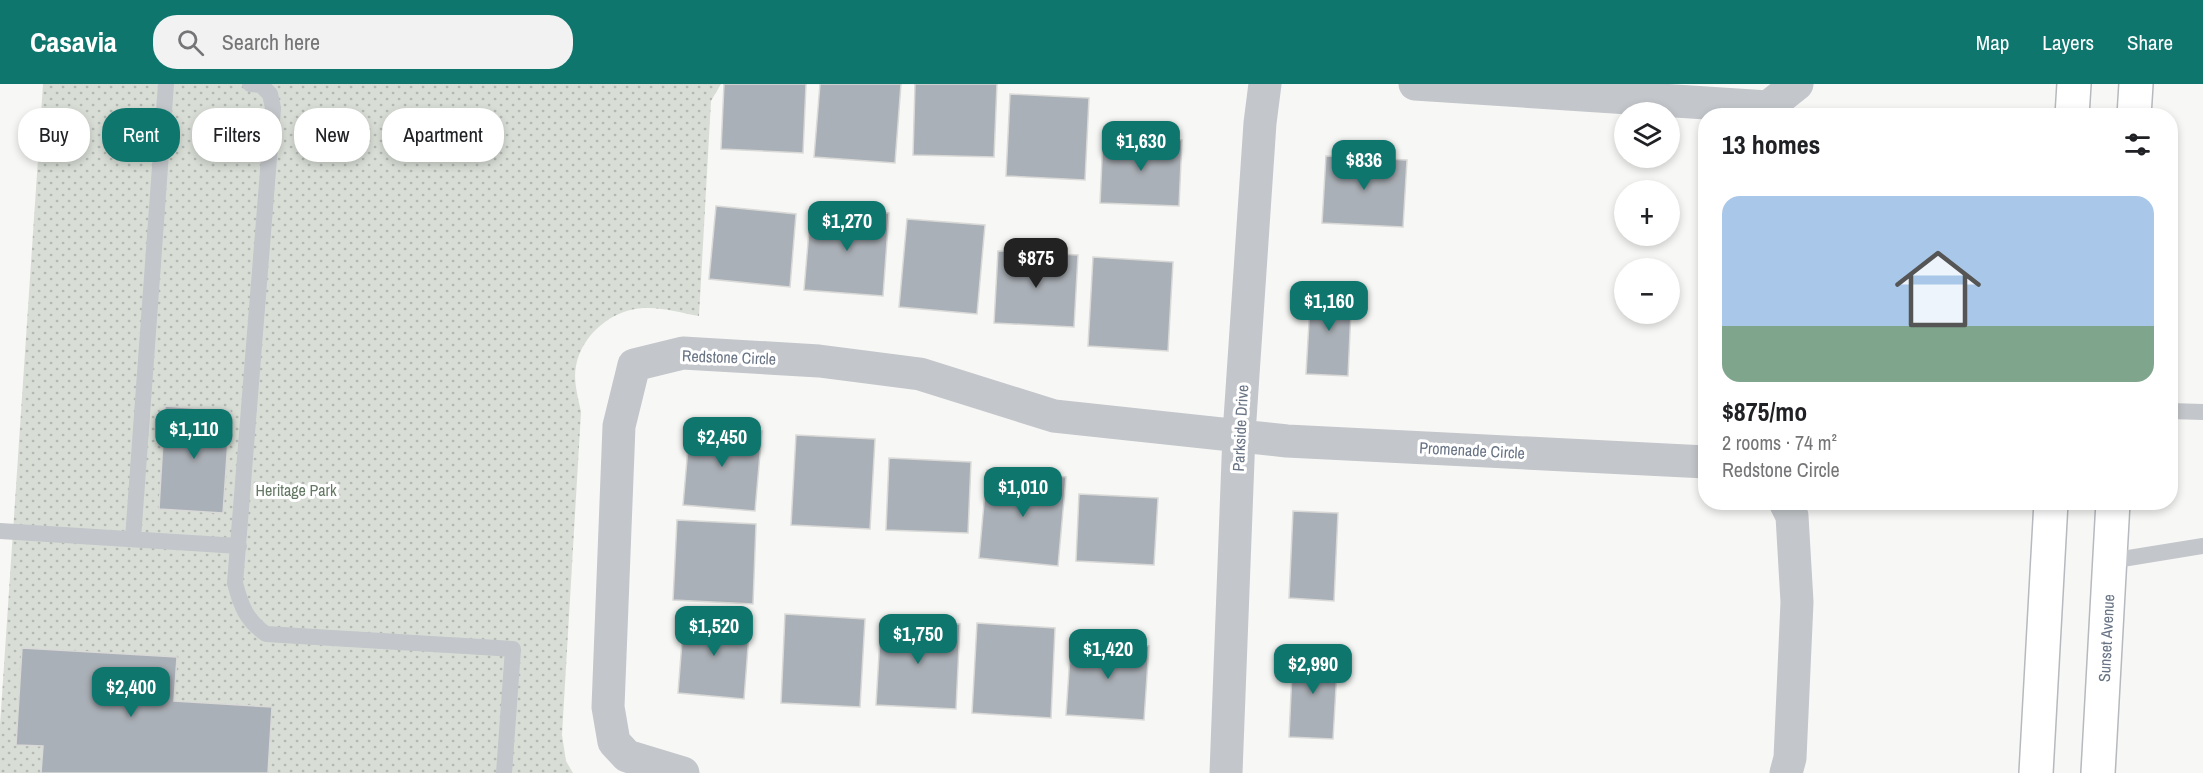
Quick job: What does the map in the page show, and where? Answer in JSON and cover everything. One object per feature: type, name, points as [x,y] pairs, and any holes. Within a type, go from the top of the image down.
[{"type":"main road","points":[[2072,108],[2074,84]]},
{"type":"main road","points":[[2134,108],[2136,84]]},
{"type":"main road","points":[[2036,773],[2051,510]]},
{"type":"main road","name":"Sunset Avenue","points":[[2098,773],[2113,510]]},
{"type":"street","name":"Parkside Drive","points":[[1226,773],[1239,434],[1259,135],[1265,84]]},
{"type":"street","points":[[1415,84],[1768,107],[1797,84]]},
{"type":"street","name":"Redstone Circle","points":[[683,773],[627,756],[614,742],[608,706],[619,426],[634,365],[683,353],[819,361],[920,374],[1054,416],[1239,434]]},
{"type":"street","name":"Promenade Circle","points":[[1239,434],[1287,441],[1698,462]]},
{"type":"street","points":[[1786,773],[1790,758],[1797,602],[1792,516],[1789,510]]},
{"type":"lane","points":[[133,539],[165,84]]},
{"type":"lane","points":[[250,84],[261,85],[270,94],[273,108],[235,583],[241,608],[251,624],[266,634],[513,649],[504,773]]},
{"type":"lane","points":[[2178,411],[2203,412]]},
{"type":"lane","points":[[0,531],[239,546]]},
{"type":"lane","points":[[2110,561],[2203,546]]},
{"type":"green space","name":"Heritage Park","points":[[43,84],[721,84],[711,101],[699,316],[651,308],[632,309],[621,313],[610,318],[592,334],[579,354],[576,366],[575,383],[581,412],[562,735],[566,761],[573,773],[0,773],[0,725],[38,162],[90,162],[90,108],[41,108]]},
{"type":"building","points":[[724,84],[806,84],[803,153],[721,149]]},
{"type":"building","points":[[820,84],[901,84],[895,163],[814,157]]},
{"type":"building","points":[[915,84],[997,84],[994,157],[913,155]]},
{"type":"building","points":[[1010,94],[1089,98],[1085,180],[1006,176]]},
{"type":"building","points":[[1103,137],[1182,140],[1179,206],[1100,203]]},
{"type":"building","points":[[1326,156],[1407,160],[1403,227],[1322,223]]},
{"type":"building","points":[[716,206],[796,214],[790,287],[709,279]]},
{"type":"building","points":[[811,207],[889,213],[883,296],[804,290]]},
{"type":"building","points":[[907,219],[985,225],[977,314],[899,307]]},
{"type":"building","points":[[998,251],[1078,255],[1074,327],[994,323]]},
{"type":"building","points":[[1093,257],[1173,262],[1168,351],[1088,346]]},
{"type":"building","points":[[1311,287],[1352,289],[1348,376],[1306,374]]},
{"type":"building","points":[[165,406],[230,411],[223,513],[159,509]]},
{"type":"building","points":[[690,425],[762,431],[755,511],[683,505]]},
{"type":"building","points":[[796,435],[875,439],[870,529],[791,525]]},
{"type":"building","points":[[889,458],[971,462],[968,533],[886,530]]},
{"type":"building","points":[[987,470],[1066,477],[1058,566],[979,558]]},
{"type":"building","points":[[1079,494],[1158,498],[1154,565],[1076,561]]},
{"type":"building","points":[[1293,511],[1338,513],[1334,601],[1289,598]]},
{"type":"building","points":[[677,520],[756,524],[753,604],[673,600]]},
{"type":"building","points":[[785,614],[865,619],[860,707],[781,703]]},
{"type":"building","points":[[684,616],[750,621],[744,699],[678,693]]},
{"type":"building","points":[[881,621],[960,624],[956,709],[876,705]]},
{"type":"building","points":[[977,623],[1055,628],[1051,718],[972,713]]},
{"type":"building","points":[[1071,641],[1149,646],[1144,720],[1066,715]]},
{"type":"building","points":[[22,648],[177,657],[174,701],[272,707],[268,773],[41,773],[43,746],[16,745]]},
{"type":"building","points":[[1293,651],[1338,653],[1333,739],[1289,737]]}]
